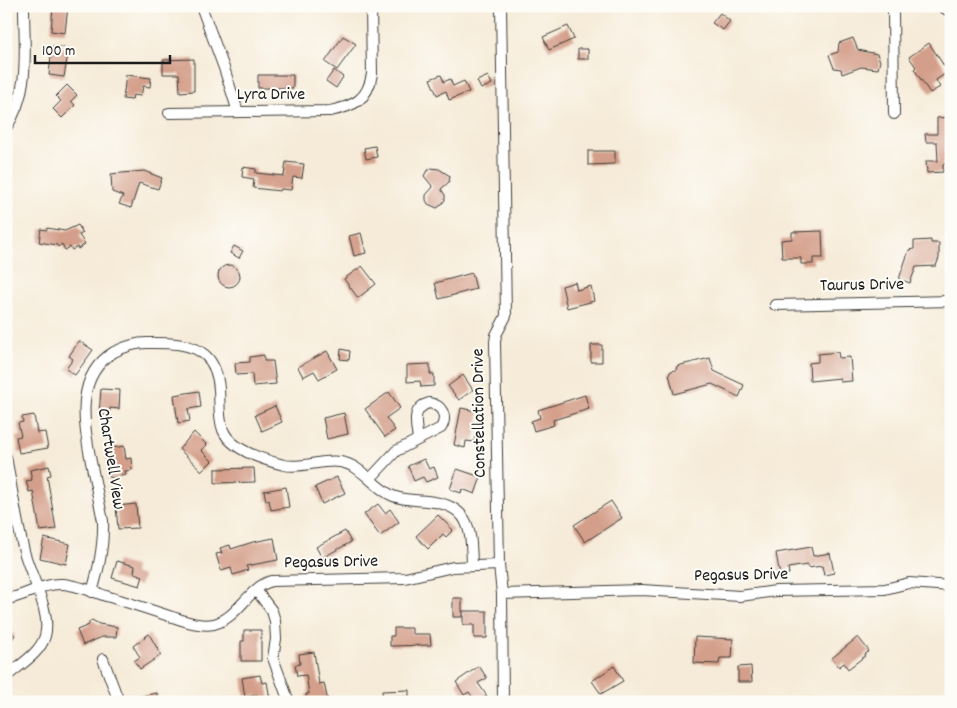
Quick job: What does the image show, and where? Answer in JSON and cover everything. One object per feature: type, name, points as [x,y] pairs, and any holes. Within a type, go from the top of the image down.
[{"type":"street","points":[[6,128],[17,109],[24,85],[24,6]]},
{"type":"street","points":[[201,6],[238,112]]},
{"type":"street","name":"Lyra Drive","points":[[169,113],[330,111],[339,110],[355,103],[362,99],[367,92],[372,74],[371,6]]},
{"type":"street","name":"Constellation Drive","points":[[501,6],[506,316],[494,342],[499,565],[502,594],[503,702]]},
{"type":"street","points":[[892,6],[894,114]]},
{"type":"street","points":[[941,6],[951,12]]},
{"type":"street","name":"Taurus Drive","points":[[775,305],[951,300]]},
{"type":"street","name":"Chartwell View","points":[[92,592],[101,560],[103,521],[87,439],[84,397],[93,373],[108,356],[137,344],[146,343],[188,346],[205,355],[216,370],[218,378],[221,424],[224,432],[234,444],[250,453],[283,464],[302,466],[329,462],[345,463],[351,465],[393,496],[452,507],[465,520],[471,534],[472,565]]},
{"type":"street","points":[[370,480],[390,456],[418,438]]},
{"type":"street","points":[[6,456],[24,552],[46,615],[46,635],[37,650],[6,677]]},
{"type":"street","name":"Pegasus Drive","points":[[6,599],[55,584],[63,584],[190,622],[208,624],[228,617],[264,583],[278,579],[405,578],[446,568],[472,565],[499,565]]},
{"type":"street","name":"Pegasus Drive","points":[[502,594],[642,590],[740,596],[784,591],[885,589],[910,584],[951,586]]},
{"type":"street","points":[[256,590],[272,611],[275,621],[276,639],[273,658],[289,702]]},
{"type":"street","points":[[103,659],[119,702]]},
{"type":"building","points":[[53,6],[68,6],[65,33],[51,31]]},
{"type":"building","points":[[720,13],[730,21],[723,30],[712,23]]},
{"type":"building","points":[[568,26],[574,39],[549,50],[543,37]]},
{"type":"building","points":[[343,36],[356,44],[337,70],[325,62]]},
{"type":"building","points":[[853,38],[858,50],[877,54],[880,61],[878,69],[861,67],[842,74],[841,69],[834,68],[829,55],[838,52],[839,43]]},
{"type":"building","points":[[929,43],[948,72],[936,80],[940,87],[930,93],[914,69],[916,67],[909,57]]},
{"type":"building","points":[[52,46],[69,48],[64,77],[49,75]]},
{"type":"building","points":[[578,49],[588,49],[588,59],[578,59]]},
{"type":"building","points":[[194,59],[194,91],[180,92],[179,74],[163,74],[163,60]]},
{"type":"building","points":[[334,70],[343,77],[336,88],[326,81]]},
{"type":"building","points":[[126,75],[151,78],[150,87],[143,86],[141,96],[133,95],[132,100],[123,99]]},
{"type":"building","points":[[258,75],[293,75],[293,88],[258,88]]},
{"type":"building","points":[[441,75],[444,82],[450,79],[453,86],[464,81],[469,92],[449,100],[446,91],[437,95],[430,79]]},
{"type":"building","points":[[488,76],[492,84],[481,89],[477,81]]},
{"type":"building","points":[[67,85],[77,95],[71,101],[75,105],[62,118],[53,109],[61,101],[56,96]]},
{"type":"building","points":[[951,117],[950,164],[943,164],[943,172],[927,173],[926,161],[938,161],[937,142],[926,142],[925,134],[937,134],[937,118]]},
{"type":"building","points":[[375,146],[377,157],[366,159],[364,148]]},
{"type":"building","points":[[588,151],[615,151],[615,164],[588,165]]},
{"type":"building","points":[[286,162],[304,164],[302,178],[293,177],[291,190],[281,189],[280,191],[253,188],[254,179],[242,177],[243,167],[256,169],[256,173],[284,176]]},
{"type":"building","points":[[431,168],[439,169],[450,176],[449,182],[441,189],[445,195],[445,200],[437,208],[428,204],[426,200],[426,195],[433,187],[424,176]]},
{"type":"building","points":[[144,171],[162,178],[158,189],[139,183],[131,208],[119,204],[123,196],[112,192],[111,174]]},
{"type":"building","points":[[78,225],[83,233],[79,235],[85,244],[78,249],[77,247],[72,250],[70,247],[65,250],[62,244],[58,247],[57,245],[39,242],[41,229],[65,231]]},
{"type":"building","points":[[822,231],[823,258],[813,258],[813,264],[801,264],[801,258],[782,258],[781,240],[792,239],[792,232]]},
{"type":"building","points":[[361,233],[366,253],[354,256],[349,236]]},
{"type":"building","points":[[931,240],[931,243],[939,243],[939,258],[936,266],[916,267],[910,283],[899,279],[909,250],[914,249],[914,241]]},
{"type":"building","points":[[234,246],[243,251],[239,258],[230,253]]},
{"type":"building","points":[[229,265],[237,268],[240,276],[237,284],[229,287],[221,284],[218,276],[221,268]]},
{"type":"building","points":[[362,266],[376,284],[358,298],[344,279]]},
{"type":"building","points":[[472,273],[476,289],[439,299],[435,283]]},
{"type":"building","points":[[575,282],[577,290],[591,286],[594,301],[567,308],[562,286]]},
{"type":"building","points":[[79,341],[93,350],[75,375],[66,369],[73,359],[69,356]]},
{"type":"building","points":[[591,345],[602,345],[602,362],[591,362]]},
{"type":"building","points":[[341,349],[350,351],[349,360],[340,359]]},
{"type":"building","points":[[327,351],[337,369],[319,379],[314,371],[303,377],[298,367]]},
{"type":"building","points":[[838,352],[839,358],[850,357],[852,381],[840,382],[840,378],[810,381],[809,363],[818,362],[818,354]]},
{"type":"building","points":[[264,355],[264,361],[273,361],[276,384],[253,386],[252,374],[236,375],[235,363],[250,362],[250,357]]},
{"type":"building","points":[[710,358],[714,371],[744,385],[739,397],[712,384],[674,394],[669,374],[671,371],[676,370],[677,366]]},
{"type":"building","points":[[430,364],[430,374],[434,374],[434,386],[421,387],[420,381],[407,382],[407,365]]},
{"type":"building","points":[[463,375],[473,390],[459,400],[448,386]]},
{"type":"building","points":[[101,389],[120,390],[119,409],[110,408],[109,416],[99,415]]},
{"type":"building","points":[[199,391],[201,407],[188,409],[190,421],[178,423],[174,395]]},
{"type":"building","points":[[389,392],[400,408],[386,418],[395,430],[385,437],[365,409]]},
{"type":"building","points":[[585,395],[589,409],[553,420],[554,425],[534,431],[531,421],[540,418],[538,410]]},
{"type":"building","points":[[275,406],[282,422],[262,431],[255,415]]},
{"type":"building","points":[[461,408],[480,412],[474,442],[466,441],[465,448],[454,445]]},
{"type":"building","points":[[344,413],[348,434],[327,439],[323,418]]},
{"type":"building","points":[[34,415],[37,433],[45,432],[48,448],[19,453],[16,437],[21,436],[18,423],[23,422],[22,417]]},
{"type":"building","points":[[194,432],[207,445],[201,450],[212,461],[202,471],[179,449]]},
{"type":"building","points":[[124,446],[126,459],[131,458],[132,470],[125,471],[126,475],[110,478],[105,449]]},
{"type":"building","points":[[424,459],[429,469],[434,467],[438,477],[426,482],[423,477],[414,481],[408,466]]},
{"type":"building","points":[[49,466],[51,475],[47,476],[56,529],[40,531],[33,491],[29,492],[26,481],[32,480],[30,470]]},
{"type":"building","points":[[254,468],[255,482],[215,483],[215,469]]},
{"type":"building","points":[[457,469],[481,477],[475,494],[462,489],[461,493],[450,489]]},
{"type":"building","points":[[337,477],[345,493],[322,504],[315,487]]},
{"type":"building","points":[[286,487],[289,507],[271,510],[269,500],[266,501],[264,491]]},
{"type":"building","points":[[611,501],[622,518],[585,542],[574,525]]},
{"type":"building","points":[[136,504],[138,528],[118,529],[116,506]]},
{"type":"building","points":[[378,504],[385,513],[390,509],[399,522],[380,536],[364,514]]},
{"type":"building","points":[[438,515],[453,530],[446,537],[443,534],[428,549],[416,536]]},
{"type":"building","points":[[345,531],[351,542],[322,558],[316,547]]},
{"type":"building","points":[[44,538],[70,544],[66,564],[40,558]]},
{"type":"building","points":[[274,538],[278,560],[246,566],[248,570],[233,575],[231,568],[221,571],[216,554],[222,553],[220,548],[230,545],[231,549]]},
{"type":"building","points":[[811,547],[813,556],[830,553],[834,573],[824,575],[822,566],[808,568],[807,565],[788,568],[789,574],[780,576],[776,553]]},
{"type":"building","points":[[117,561],[135,566],[134,573],[143,576],[140,586],[112,578]]},
{"type":"building","points":[[453,598],[462,598],[462,617],[453,617]]},
{"type":"building","points":[[463,611],[487,611],[487,638],[474,638],[474,625],[463,625]]},
{"type":"building","points":[[92,620],[99,624],[117,627],[116,637],[102,637],[83,645],[77,630],[89,625],[89,622]]},
{"type":"building","points":[[394,628],[412,628],[412,634],[430,634],[431,645],[390,646],[390,636],[394,636]]},
{"type":"building","points":[[6,629],[15,635],[6,648]]},
{"type":"building","points":[[244,630],[261,630],[261,661],[241,661],[241,641],[244,641]]},
{"type":"building","points":[[149,634],[161,655],[140,669],[134,661],[140,657],[133,646]]},
{"type":"building","points":[[695,637],[733,639],[732,658],[720,658],[719,664],[694,663]]},
{"type":"building","points":[[858,637],[869,651],[848,669],[844,663],[839,667],[832,658]]},
{"type":"building","points":[[314,652],[319,684],[324,683],[328,702],[307,702],[306,694],[309,694],[306,675],[297,676],[295,665],[300,664],[299,654]]},
{"type":"building","points":[[479,666],[487,678],[478,683],[487,696],[476,702],[469,692],[464,695],[456,682]]},
{"type":"building","points":[[614,666],[623,681],[601,694],[592,681]]},
{"type":"building","points":[[751,666],[752,682],[738,682],[738,667]]},
{"type":"building","points":[[260,675],[262,683],[267,682],[270,699],[257,700],[257,695],[245,697],[242,678]]},
{"type":"building","points":[[409,690],[409,702],[383,702],[382,691]]},
{"type":"building","points":[[157,693],[158,702],[131,702],[131,698]]}]
